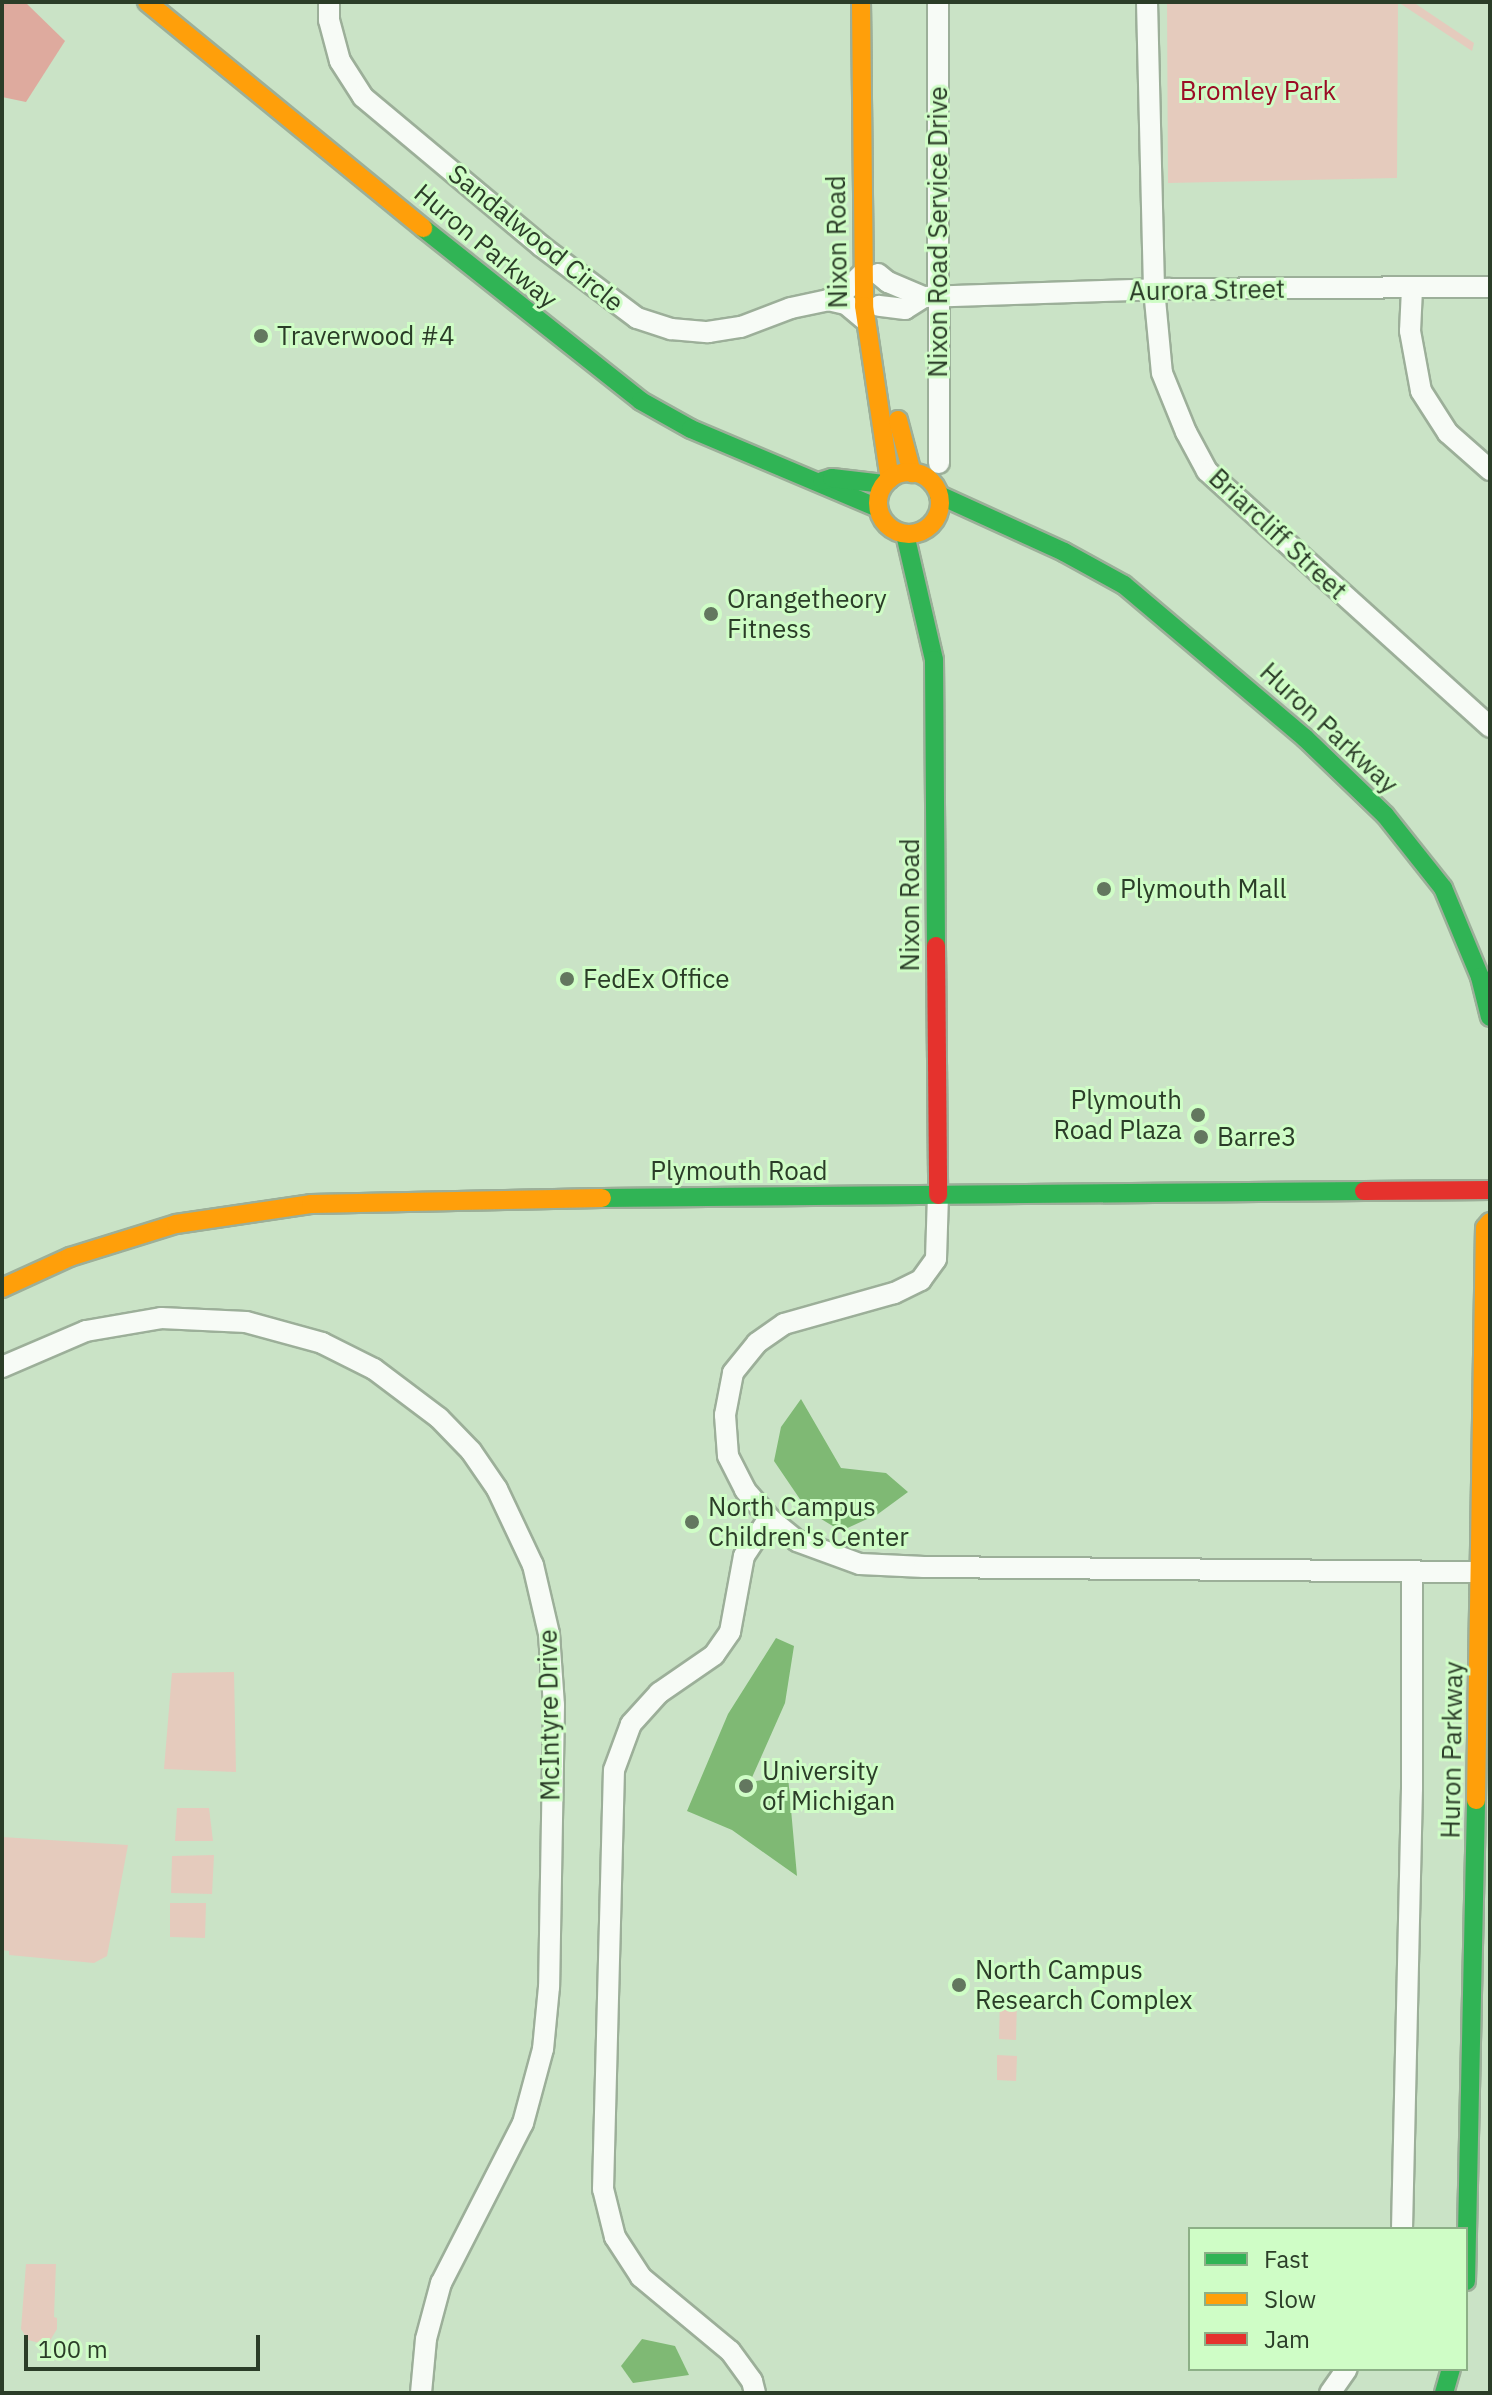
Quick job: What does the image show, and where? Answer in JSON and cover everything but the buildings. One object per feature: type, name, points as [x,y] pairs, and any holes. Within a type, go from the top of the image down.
[{"type":"main road","name":"Huron Parkway","points":[[147,2],[594,367],[641,401],[691,429],[822,481],[827,488],[878,508]]},
{"type":"main road","name":"Nixon Road","points":[[861,2],[869,267],[887,482]]},
{"type":"main road","name":"Nixon Road","points":[[869,267],[877,2]]},
{"type":"main road","name":"Nixon Road","points":[[872,312],[912,473]]},
{"type":"main road","points":[[912,473],[929,480],[939,495],[937,516],[919,530],[887,525],[878,508],[887,482],[912,473]]},
{"type":"main road","name":"Huron Parkway","points":[[822,481],[832,478],[887,482]]},
{"type":"main road","name":"Huron Parkway","points":[[939,495],[1124,585],[1305,738],[1385,815],[1443,888],[1480,977],[1490,1017]]},
{"type":"main road","name":"Huron Parkway","points":[[919,530],[961,527],[1051,547]]},
{"type":"main road","name":"Nixon Road","points":[[919,530],[926,615],[934,660],[938,1195]]},
{"type":"main road","name":"Plymouth Road","points":[[2,1288],[70,1257],[176,1224],[311,1204],[460,1199],[1490,1190]]},
{"type":"main road","name":"Huron Parkway","points":[[1468,2245],[1482,1996],[1485,1228],[1490,1222]]},
{"type":"main road","points":[[1444,2393],[1450,2371]]},
{"type":"street","name":"Sandalwood Circle","points":[[329,2],[329,20],[340,61],[363,97],[541,246],[637,318],[671,329],[708,332],[741,327],[803,304],[828,300],[846,290],[869,267]]},
{"type":"street","name":"Nixon Road Service Drive","points":[[938,2],[931,297],[939,463]]},
{"type":"street","name":"Briarcliff Street","points":[[1147,2],[1154,289],[1162,373],[1186,432],[1207,471],[1490,727]]},
{"type":"street","name":"Aurora Street","points":[[869,267],[888,282],[931,297],[1154,289],[1490,287]]},
{"type":"street","points":[[1412,289],[1410,331],[1421,391],[1448,433],[1490,470]]},
{"type":"street","name":"Aurora Street","points":[[872,312],[905,309],[931,297]]},
{"type":"street","points":[[828,300],[872,312]]},
{"type":"street","points":[[938,1195],[936,1259],[921,1280],[894,1293],[784,1324],[757,1343],[733,1373],[725,1415],[728,1456],[745,1490],[769,1518],[797,1541],[860,1564],[1485,1573]]},
{"type":"street","name":"McIntyre Drive","points":[[2,1367],[86,1331],[161,1318],[246,1322],[322,1343],[374,1369],[439,1418],[471,1451],[497,1489],[533,1565],[550,1636],[554,1705],[549,1987],[543,2049],[523,2123],[441,2283],[426,2339],[421,2393]]},
{"type":"street","points":[[755,2393],[752,2381],[730,2351],[641,2277],[615,2237],[603,2189],[614,1770],[631,1724],[659,1693],[714,1655],[730,1632],[744,1556],[769,1518]]},
{"type":"street","points":[[1402,2227],[1412,1788],[1412,1572]]},
{"type":"street","points":[[1330,2393],[1346,2371]]},
{"type":"green space","name":"Bromley Park","points":[[1167,2],[1398,2],[1397,178],[1168,183]]},
{"type":"green space","points":[[1398,2],[1413,2],[1474,43],[1472,51]]},
{"type":"green space","points":[[234,1672],[236,1772],[164,1769],[172,1673]]},
{"type":"green space","points":[[177,1808],[209,1808],[213,1841],[175,1841]]},
{"type":"green space","points":[[2,1837],[128,1845],[107,1956],[94,1963],[9,1955],[9,1951],[2,1950]]},
{"type":"green space","points":[[214,1855],[212,1894],[171,1893],[172,1856]]},
{"type":"green space","points":[[170,1903],[206,1903],[205,1938],[170,1937]]},
{"type":"green space","points":[[1000,1999],[1017,1999],[1016,2040],[999,2039]]},
{"type":"green space","points":[[997,2055],[1017,2056],[1016,2081],[997,2080]]},
{"type":"green space","points":[[26,2264],[56,2264],[54,2317],[57,2318],[57,2329],[51,2339],[43,2344],[28,2340],[21,2329]]},
{"type":"shaded area","points":[[2,2],[25,2],[65,41],[26,102],[2,97]]},
{"type":"shaded area","points":[[801,1399],[841,1468],[886,1473],[908,1492],[878,1514],[841,1531],[808,1511],[774,1461],[781,1427]]},
{"type":"shaded area","points":[[776,1638],[794,1646],[785,1703],[750,1782],[788,1776],[797,1876],[732,1830],[687,1811],[728,1714]]},
{"type":"shaded area","points":[[642,2339],[675,2346],[689,2375],[633,2383],[621,2366]]},
{"type":"traffic: fast","points":[[423,228],[641,401],[691,429],[878,508]]},
{"type":"traffic: fast","points":[[822,481],[832,478],[884,484]]},
{"type":"traffic: fast","points":[[939,495],[1064,552],[1124,585],[1305,738],[1385,815],[1443,888],[1480,977],[1490,1017]]},
{"type":"traffic: fast","points":[[905,534],[934,660],[936,946]]},
{"type":"traffic: fast","points":[[602,1198],[1364,1191]]},
{"type":"traffic: fast","points":[[1467,2227],[1476,1800]]},
{"type":"traffic: fast","points":[[1444,2393],[1450,2371]]},
{"type":"traffic: slow","points":[[147,2],[423,228]]},
{"type":"traffic: slow","points":[[861,2],[864,306],[890,479]]},
{"type":"traffic: slow","points":[[898,420],[912,473]]},
{"type":"traffic: slow","points":[[909,472],[931,481],[940,503],[931,525],[909,534],[887,525],[878,503],[887,481],[909,472]]},
{"type":"traffic: slow","points":[[2,1288],[70,1257],[176,1224],[311,1204],[602,1198]]},
{"type":"traffic: slow","points":[[1476,1800],[1485,1228],[1490,1222]]},
{"type":"traffic: jam","points":[[936,946],[938,1195]]},
{"type":"traffic: jam","points":[[1364,1191],[1490,1190]]},
{"type":"place","name":"Traverwood #4","points":[[261,336]]},
{"type":"place","name":"Orangetheory Fitness","points":[[711,614]]},
{"type":"place","name":"Plymouth Mall","points":[[1104,889]]},
{"type":"place","name":"FedEx Office","points":[[567,979]]},
{"type":"place","name":"Plymouth Road Plaza","points":[[1198,1115]]},
{"type":"place","name":"Barre3","points":[[1201,1137]]},
{"type":"place","name":"North Campus Children's Center","points":[[692,1522]]},
{"type":"place","name":"University of Michigan","points":[[746,1786]]},
{"type":"place","name":"North Campus Research Complex","points":[[959,1985]]}]
